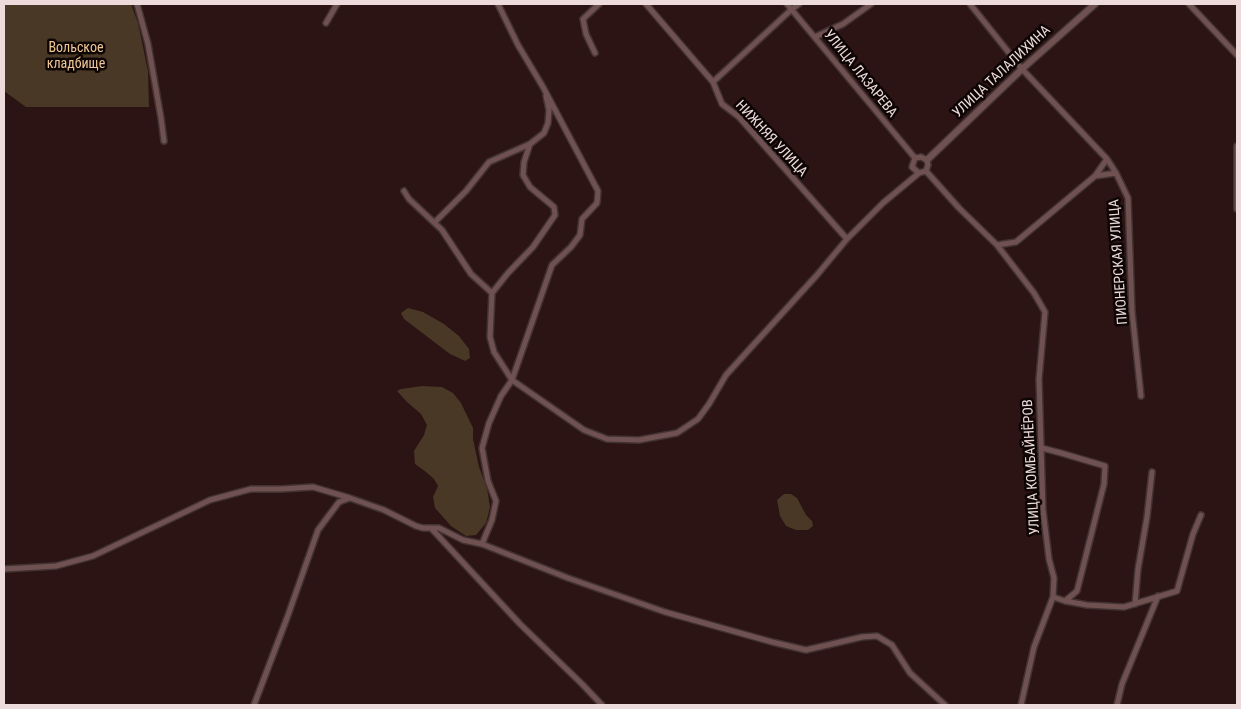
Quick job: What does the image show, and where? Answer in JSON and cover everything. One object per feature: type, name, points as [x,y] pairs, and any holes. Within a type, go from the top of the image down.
[{"type":"street","points":[[137,4],[148,44],[164,141]]},
{"type":"street","points":[[326,24],[337,4]]},
{"type":"street","points":[[482,544],[492,520],[496,501],[488,481],[482,448],[489,423],[501,396],[512,380],[552,265],[571,247],[580,234],[582,219],[597,203],[598,191],[543,87],[518,45],[498,4]]},
{"type":"street","points":[[594,53],[586,34],[583,19],[600,4]]},
{"type":"street","name":"НИЖНЯЯ УЛИЦА","points":[[646,4],[713,82],[722,104],[739,117],[847,239]]},
{"type":"street","name":"УЛИЦА ЛАЗАРЕВА","points":[[787,4],[915,158]]},
{"type":"street","points":[[713,82],[799,4]]},
{"type":"street","points":[[815,37],[843,24],[871,4]]},
{"type":"street","name":"ПИОНЕРСКАЯ УЛИЦА","points":[[970,4],[1022,69],[1107,158],[1128,198],[1132,311],[1141,396]]},
{"type":"street","name":"УЛИЦА ТАЛАЛИХИНА","points":[[927,160],[1022,69],[1095,4]]},
{"type":"street","points":[[1189,4],[1237,55]]},
{"type":"street","points":[[435,222],[466,191],[488,162],[530,144],[544,133],[548,123],[549,110],[543,87]]},
{"type":"street","points":[[530,144],[524,162],[523,175],[530,187],[554,207],[555,215],[534,247],[508,273],[492,293],[490,337],[494,352],[512,380],[584,430],[607,439],[640,440],[677,433],[698,419],[726,375],[817,275],[847,239],[883,203],[926,171],[927,160],[921,157],[915,158],[912,168],[920,174]]},
{"type":"street","points":[[1237,146],[1237,208]]},
{"type":"street","points":[[926,171],[959,208],[998,245],[1016,242],[1095,176],[1107,158]]},
{"type":"street","points":[[1095,176],[1116,173]]},
{"type":"street","points":[[404,191],[409,199],[442,230],[471,274],[492,293]]},
{"type":"street","name":"УЛИЦА КОМБАЙНЁРОВ","points":[[998,245],[1034,293],[1045,312],[1039,379],[1043,510],[1049,559],[1054,578],[1053,597],[1034,647],[1021,705]]},
{"type":"street","points":[[1042,448],[1105,466],[1104,484],[1077,591],[1065,601]]},
{"type":"street","points":[[1135,604],[1138,569],[1148,517],[1152,472]]},
{"type":"street","points":[[4,570],[56,566],[93,556],[210,500],[251,489],[313,487],[384,510],[416,526],[439,528],[463,540],[482,544],[568,578],[665,612],[772,642],[806,650],[862,637],[877,636],[892,645],[910,673],[944,705]]},
{"type":"street","points":[[254,705],[318,530],[339,502],[350,498]]},
{"type":"street","points":[[1053,597],[1087,605],[1124,608],[1177,591],[1201,516]]},
{"type":"street","points":[[431,528],[520,624],[602,705]]},
{"type":"street","points":[[1117,705],[1122,684],[1158,596]]},
{"type":"green space","name":"Вольское кладбище","points":[[4,4],[131,4],[138,23],[148,71],[149,107],[26,107],[4,91]]},
{"type":"green space","points":[[408,308],[423,312],[444,324],[459,336],[469,349],[470,358],[465,361],[450,354],[404,319],[401,313]]},
{"type":"green space","points":[[422,386],[442,387],[453,393],[461,403],[473,428],[473,439],[479,467],[487,488],[490,507],[486,523],[476,535],[466,536],[451,526],[435,508],[433,497],[438,486],[434,479],[415,464],[414,451],[424,435],[427,425],[421,414],[397,391]]},
{"type":"green space","points":[[784,494],[791,494],[797,498],[806,515],[812,521],[813,526],[808,530],[796,530],[786,526],[780,516],[777,500]]}]
